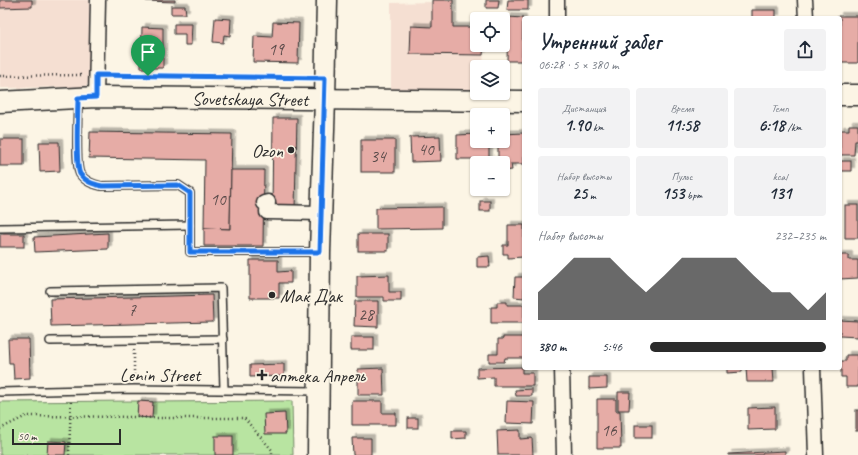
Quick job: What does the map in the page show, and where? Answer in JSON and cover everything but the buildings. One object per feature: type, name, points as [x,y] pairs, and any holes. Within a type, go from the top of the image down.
[{"type":"street","points":[[87,98],[96,75],[98,0]]},
{"type":"street","points":[[318,455],[320,252],[327,0]]},
{"type":"street","points":[[556,16],[557,0]]},
{"type":"street","points":[[805,0],[806,16]]},
{"type":"street","points":[[842,95],[858,95]]},
{"type":"street","name":"Sovetskaya Street","points":[[0,102],[87,98],[522,101]]},
{"type":"street","points":[[264,203],[268,202],[267,212],[322,213]]},
{"type":"street","points":[[562,370],[564,455]]},
{"type":"street","points":[[813,370],[816,455]]},
{"type":"lane","points":[[87,98],[77,161],[80,173],[90,183],[102,186],[178,185],[190,193],[190,252],[320,252]]},
{"type":"lane","points":[[0,228],[190,225]]},
{"type":"lane","points":[[50,291],[221,288],[224,389]]},
{"type":"lane","points":[[50,341],[223,339]]},
{"type":"lane","name":"Lenin Street","points":[[0,392],[134,389],[319,391]]},
{"type":"path","points":[[0,76],[96,75],[325,78]]},
{"type":"path","points":[[134,340],[134,389]]},
{"type":"path","points":[[69,455],[71,390]]},
{"type":"path","points":[[0,429],[26,416],[244,418],[272,450],[272,455]]},
{"type":"shaded area","points":[[0,0],[94,0],[90,79],[87,85],[82,87],[0,88]]},
{"type":"shaded area","points":[[432,0],[453,0],[453,27],[470,27],[470,52],[484,52],[483,60],[470,60],[470,91],[391,91],[391,3],[432,2]]},
{"type":"green space","points":[[292,401],[293,455],[0,455],[0,402]]},
{"type":"place","name":"Ozon","points":[[291,150]]},
{"type":"place","name":"Мак Дак","points":[[272,295]]},
{"type":"place","name":"аптека Апрель","points":[[262,375]]},
{"type":"route","points":[[96,75],[148,76],[325,78],[320,252],[190,252],[190,193],[178,185],[102,186],[90,183],[80,173],[77,161],[78,98],[96,97],[96,75]]}]
